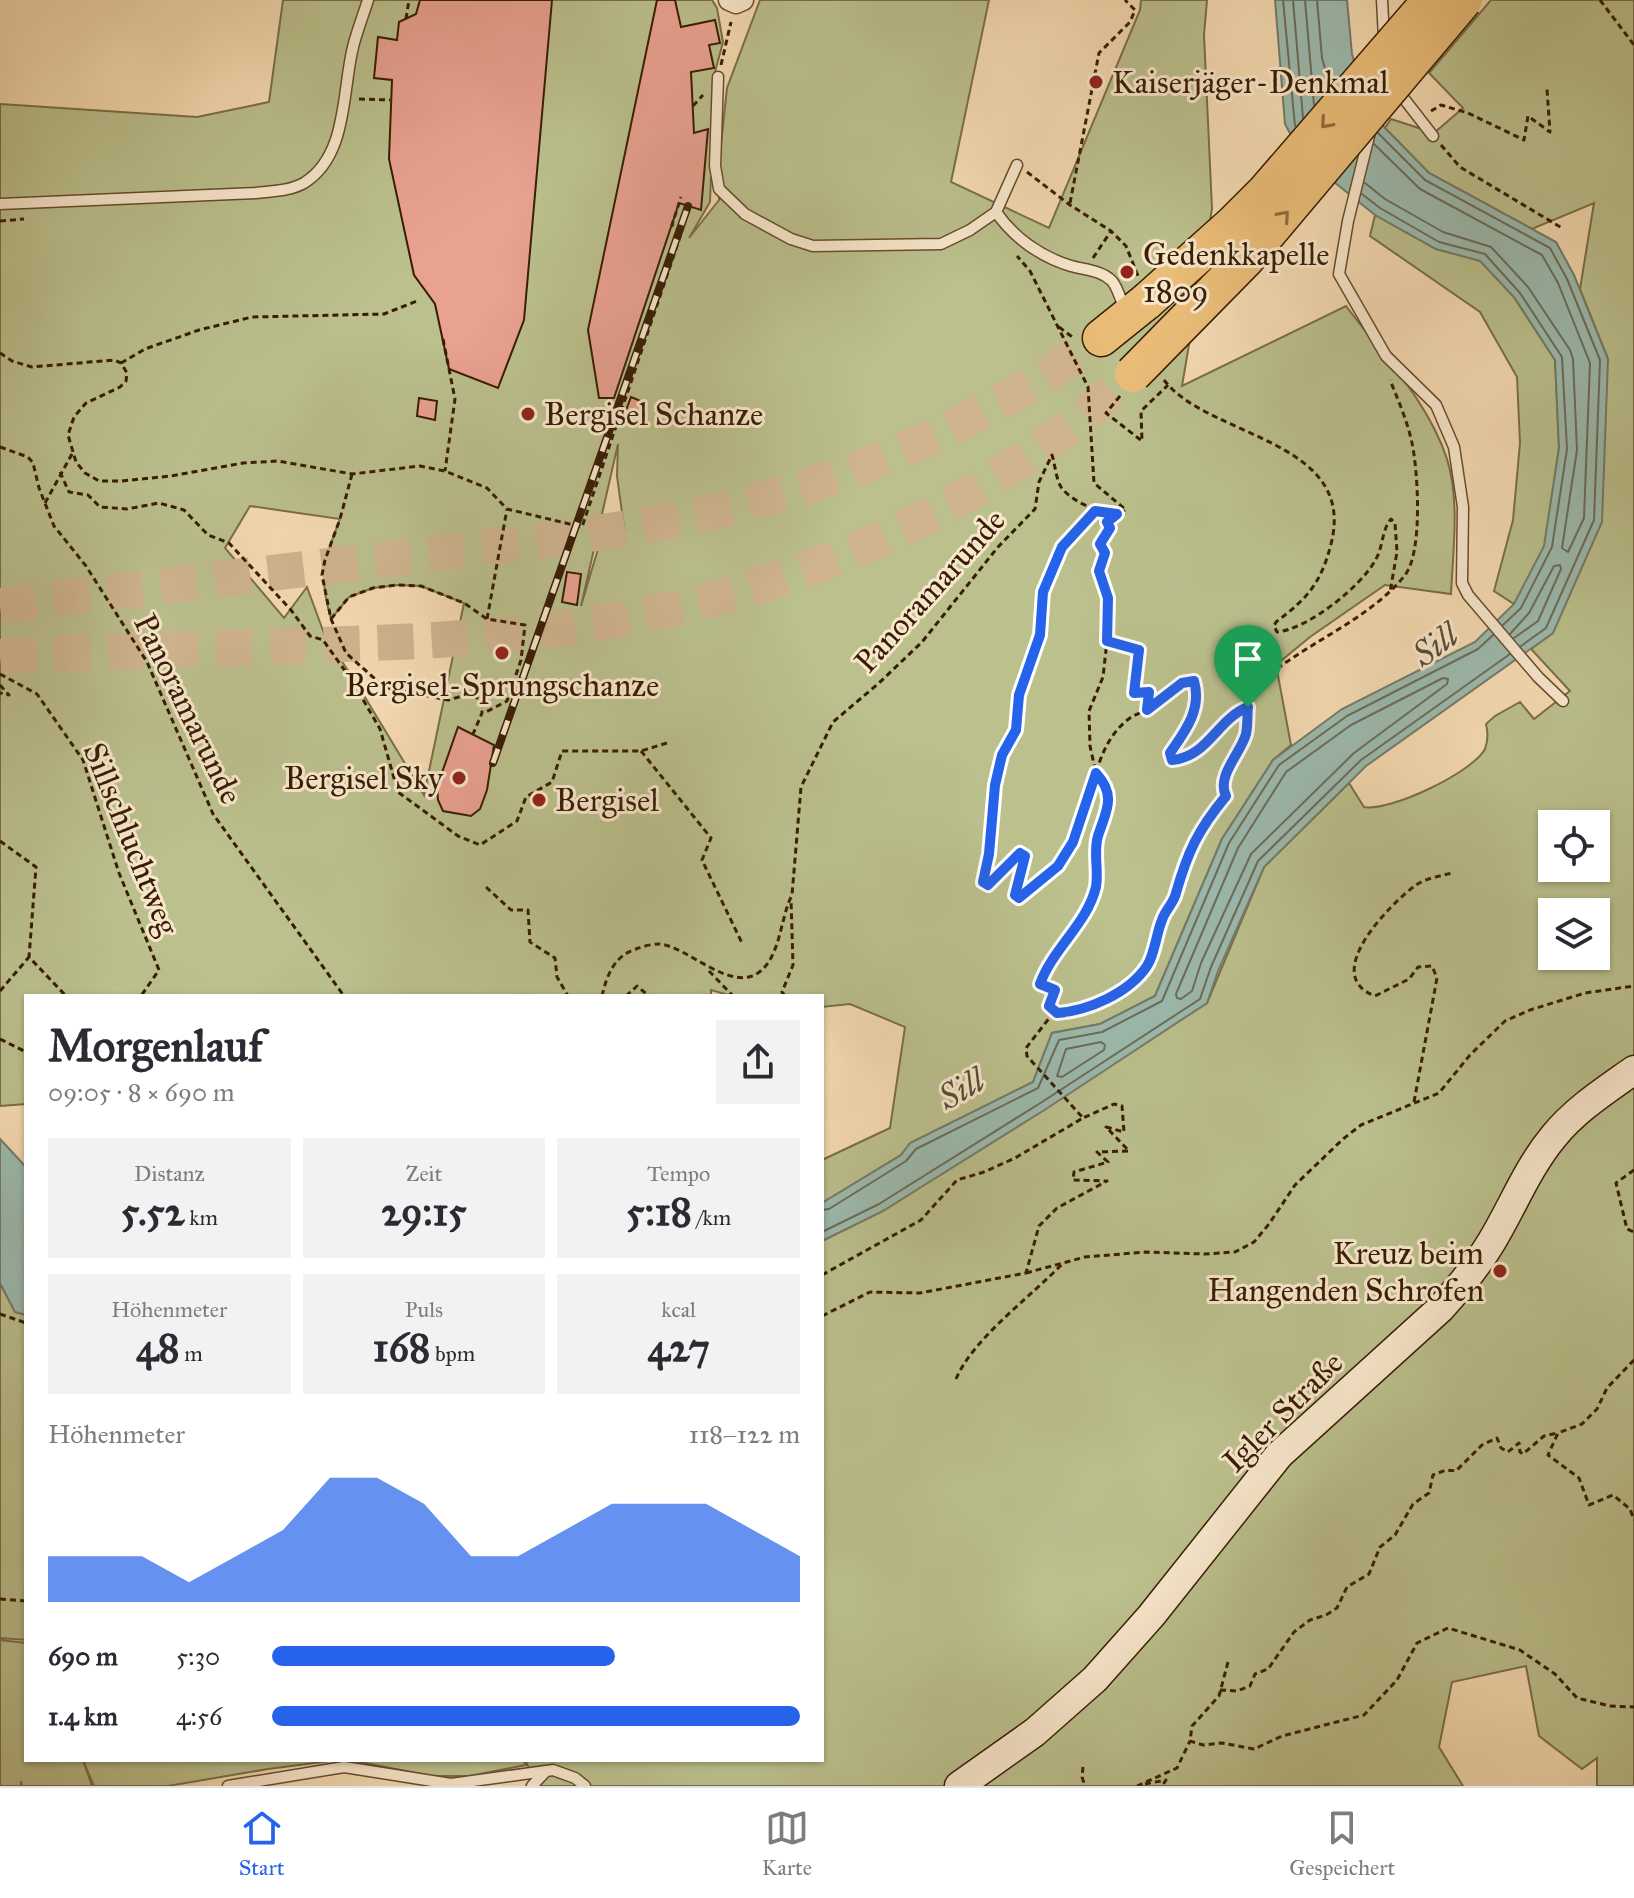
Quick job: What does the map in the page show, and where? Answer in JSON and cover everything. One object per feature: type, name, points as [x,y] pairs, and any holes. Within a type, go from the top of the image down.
[{"type":"highway","points":[[1125,318],[1265,192],[1431,0]]},
{"type":"highway","points":[[1133,374],[1246,259],[1464,0]]},
{"type":"main road","name":"Igler Straße","points":[[959,1786],[1035,1732],[1105,1668],[1151,1616],[1279,1455],[1440,1309],[1458,1289],[1492,1240],[1537,1159],[1554,1136],[1574,1114],[1634,1070]]},
{"type":"lane","points":[[0,204],[282,191],[303,184],[328,158],[338,132],[353,46],[368,0]]},
{"type":"lane","points":[[1382,0],[1385,68],[1406,104],[1433,136]]},
{"type":"lane","points":[[718,77],[716,182],[724,195],[745,214],[770,229],[813,246],[941,244],[999,217],[1017,165]]},
{"type":"lane","points":[[1383,78],[1348,221],[1339,274],[1386,356],[1436,405],[1454,447],[1463,507],[1462,583],[1468,595],[1538,677],[1563,701]]},
{"type":"lane","points":[[999,217],[1015,235],[1046,256],[1098,272],[1113,282],[1125,318]]},
{"type":"lane","points":[[228,1786],[344,1767],[408,1782],[451,1784],[553,1770],[575,1778],[585,1786]]},
{"type":"lane","points":[[532,1786],[546,1771]]},
{"type":"path","points":[[406,19],[409,0]]},
{"type":"path","points":[[1017,165],[1070,205],[1099,53],[1130,22],[1135,10],[1125,0]]},
{"type":"path","points":[[1600,0],[1634,45]]},
{"type":"path","points":[[693,106],[718,77],[736,1]]},
{"type":"path","points":[[1441,105],[1468,113],[1524,140],[1528,116],[1550,132],[1547,89]]},
{"type":"path","points":[[343,99],[390,100]]},
{"type":"path","points":[[1433,136],[1460,167],[1562,228]]},
{"type":"path","points":[[0,353],[12,361],[32,367],[114,360],[121,363],[127,373],[126,381],[86,403],[74,417],[68,435],[76,462],[85,473],[99,481],[171,476],[243,463],[278,461],[352,474],[420,466],[445,471],[487,488],[507,509],[582,527],[682,231],[672,225],[681,197]]},
{"type":"path","points":[[999,217],[1001,236],[1030,271],[1088,387],[1094,483],[1126,510],[1107,522],[1110,528],[1100,544],[1105,553],[1099,571],[1108,598],[1107,641],[1103,677],[1089,711],[1090,746],[1096,773],[1106,784],[1109,809],[1097,840],[1096,887],[1077,927],[1048,963],[1040,984],[1055,990],[1049,1006],[1057,1013]]},
{"type":"path","points":[[1072,266],[1078,260],[1094,258],[1111,231]]},
{"type":"path","points":[[121,363],[145,349],[199,330],[252,317],[384,314],[417,301]]},
{"type":"path","points":[[443,339],[455,399],[445,471]]},
{"type":"path","points":[[1083,1118],[1027,1056],[1026,1048],[1044,1022],[1057,1013],[1082,1009],[1120,991],[1140,976],[1150,963],[1156,936],[1165,912],[1176,896],[1185,861],[1204,823],[1226,796],[1223,791],[1225,778],[1246,734],[1248,683],[1256,671],[1278,668],[1390,592],[1408,572],[1414,551],[1417,487],[1412,445],[1405,416],[1388,376],[1386,356]]},
{"type":"path","points":[[1168,385],[1196,405],[1305,463],[1323,485],[1334,522],[1328,555],[1316,585],[1304,601],[1276,622],[1277,632],[1315,618],[1365,575],[1378,557],[1386,524],[1391,519],[1395,523],[1397,552],[1390,592]]},
{"type":"path","name":"Panoramarunde","points":[[0,447],[28,457],[37,472],[54,526],[86,566],[147,662],[213,814],[343,994]]},
{"type":"path","points":[[45,503],[73,452]]},
{"type":"path","name":"Panoramarunde","points":[[603,994],[617,960],[632,950],[660,944],[675,948],[706,968],[746,977],[757,974],[776,945],[784,910],[792,895],[801,787],[833,722],[922,642],[998,547],[1035,509],[1039,482],[1052,455],[1062,487],[1095,511],[1117,514]]},
{"type":"path","points":[[60,472],[69,492],[88,495],[100,507],[127,509],[159,503],[184,510],[208,535],[229,543],[291,610],[310,636],[323,640],[353,682],[380,729],[398,792],[458,836],[480,845],[517,821],[526,797],[552,782],[562,751],[641,751],[667,743]]},
{"type":"path","points":[[352,474],[322,575],[331,619],[346,653],[384,687],[448,700],[470,694],[481,700],[482,713],[473,734]]},
{"type":"path","points":[[487,619],[507,509]]},
{"type":"path","points":[[1095,511],[1062,547],[1043,592],[1040,635],[1019,695],[1016,730],[1002,755],[995,785],[989,854],[983,882],[988,885],[1020,853],[1025,856],[1015,895],[1019,898],[1058,866],[1073,842],[1104,751],[1117,730],[1132,716],[1147,710],[1182,683],[1194,681],[1198,697],[1196,708],[1170,753],[1172,760],[1185,759],[1204,747],[1232,713],[1248,707]]},
{"type":"path","points":[[331,619],[349,597],[373,588],[397,585],[421,586],[464,603],[487,619],[525,625],[521,660],[507,701],[482,713]]},
{"type":"path","points":[[1107,641],[1139,650],[1134,693],[1149,692],[1147,710]]},
{"type":"path","name":"Sillschluchtweg","points":[[0,674],[37,694],[83,760],[119,873],[159,970],[142,994]]},
{"type":"path","points":[[0,685],[9,695],[0,693]]},
{"type":"path","points":[[641,751],[711,838],[702,860],[742,943]]},
{"type":"path","points":[[0,841],[36,867],[29,957],[0,991]]},
{"type":"path","points":[[1414,1102],[1437,978],[1432,966],[1418,967],[1409,979],[1375,996],[1363,992],[1355,977],[1356,957],[1367,934],[1418,883],[1452,873]]},
{"type":"path","points":[[486,887],[511,910],[528,910],[530,942],[555,958],[557,977],[567,994]]},
{"type":"path","points":[[784,994],[793,965],[792,895]]},
{"type":"path","points":[[29,957],[64,994]]},
{"type":"path","points":[[706,968],[731,994]]},
{"type":"path","points":[[628,994],[637,986],[647,994]]},
{"type":"path","points":[[824,1315],[870,1292],[920,1293],[1026,1273],[1085,1257],[1146,1252],[1235,1252],[1254,1242],[1295,1185],[1343,1139],[1361,1125],[1439,1093],[1470,1055],[1505,1021],[1585,993],[1634,986]]},
{"type":"path","points":[[0,1039],[24,1051]]},
{"type":"path","points":[[824,1274],[921,1220],[957,1180],[1015,1158],[1083,1118],[1114,1104],[1122,1106],[1124,1132],[1106,1127],[1129,1151],[1097,1152],[1108,1162],[1074,1172],[1073,1180],[1107,1181],[1057,1208],[1039,1226],[1026,1273]]},
{"type":"path","points":[[1634,1170],[1616,1183],[1627,1229],[1634,1232]]},
{"type":"path","points":[[956,1379],[960,1368],[999,1323],[1063,1263]]},
{"type":"path","points":[[0,1314],[24,1322]]},
{"type":"path","points":[[1219,1690],[1237,1691],[1250,1686],[1255,1674],[1268,1669],[1276,1661],[1278,1653],[1294,1632],[1310,1620],[1337,1608],[1347,1587],[1369,1574],[1380,1547],[1395,1535],[1413,1504],[1429,1493],[1433,1475],[1446,1470],[1456,1471],[1482,1445],[1497,1438],[1501,1448],[1508,1452],[1519,1443],[1523,1454],[1544,1436],[1582,1424],[1597,1409],[1607,1388],[1634,1360]]},
{"type":"path","points":[[1558,1433],[1548,1455],[1579,1478],[1589,1505],[1613,1495],[1630,1509],[1634,1520]]},
{"type":"path","points":[[0,1599],[24,1601]]},
{"type":"path","points":[[1190,1741],[1254,1749],[1282,1736],[1364,1715],[1397,1680],[1417,1643],[1448,1628],[1520,1650],[1555,1674],[1577,1698],[1610,1706],[1634,1707]]},
{"type":"path","points":[[1139,1785],[1177,1768],[1190,1741],[1192,1726],[1214,1703],[1228,1662]]},
{"type":"path","points":[[1083,1767],[1085,1786]]},
{"type":"path","points":[[1139,1785],[1166,1780],[1162,1786]]},
{"type":"green space","points":[[283,0],[712,0],[717,8],[723,42],[715,72],[710,202],[689,238],[719,200],[719,164],[727,88],[760,0],[989,0],[951,182],[1049,228],[1140,10],[1141,0],[1207,0],[1204,35],[1212,209],[1182,386],[1346,306],[1416,398],[1447,459],[1455,509],[1451,594],[1385,585],[1310,637],[1276,665],[1291,745],[1273,760],[1222,839],[1155,996],[1100,1024],[1052,1033],[1033,1082],[911,1143],[901,1155],[824,1202],[824,1159],[890,1128],[905,1027],[850,1004],[824,1007],[824,994],[725,994],[711,990],[711,994],[24,994],[24,1104],[0,1106],[0,104],[197,117],[269,102]],"holes":[[[618,444],[617,476],[626,542],[598,549],[581,606]],[[250,506],[340,519],[330,546],[324,579],[331,619],[349,597],[373,588],[397,585],[421,586],[464,603],[424,795],[325,636],[307,587],[284,618],[225,548]]]},
{"type":"green space","points":[[1491,0],[1634,0],[1634,1786],[1597,1786],[1597,1758],[1582,1769],[1539,1736],[1526,1666],[1452,1682],[1439,1747],[1463,1786],[533,1786],[536,1782],[526,1762],[824,1762],[824,1240],[883,1211],[1207,1003],[1264,867],[1349,783],[1364,807],[1376,807],[1411,797],[1448,779],[1477,758],[1486,746],[1486,724],[1495,716],[1520,702],[1534,719],[1570,691],[1531,649],[1553,633],[1608,359],[1580,289],[1594,203],[1532,229],[1429,173],[1385,128],[1391,119],[1434,133],[1463,108],[1429,73]]},
{"type":"green space","points":[[1375,215],[1436,249],[1480,260],[1514,297],[1555,360],[1559,448],[1545,546],[1514,604],[1494,591],[1513,520],[1520,443],[1517,377],[1480,312],[1370,236]]},
{"type":"green space","points":[[0,1283],[15,1312],[24,1314],[24,1640],[0,1638]]},
{"type":"green space","points":[[0,1640],[24,1643],[24,1762],[84,1762],[92,1786],[22,1786],[21,1781],[21,1786],[0,1786]]},
{"type":"green space","points":[[322,1762],[168,1786],[94,1786],[84,1763]]},
{"type":"green space","points":[[360,1762],[524,1762],[526,1765],[470,1776],[431,1776]]},
{"type":"water","points":[[1275,0],[1347,0],[1352,54],[1364,96],[1385,128],[1429,173],[1556,242],[1574,275],[1608,359],[1602,522],[1553,633],[1366,766],[1264,867],[1207,1003],[883,1211],[824,1240],[824,1202],[901,1155],[910,1143],[1033,1082],[1052,1033],[1100,1024],[1155,996],[1222,839],[1273,760],[1342,709],[1475,642],[1514,604],[1544,546],[1559,448],[1555,360],[1514,297],[1480,261],[1436,249],[1375,215],[1302,156],[1285,124]]},
{"type":"water","points":[[0,1139],[24,1165],[24,1314],[15,1312],[0,1283]]},
{"type":"building","points":[[420,0],[552,0],[524,320],[498,388],[449,369],[435,304],[414,275],[389,159],[392,80],[374,78],[378,37],[397,40],[399,22],[416,14]]},
{"type":"building","points":[[657,0],[675,0],[681,27],[715,20],[720,43],[709,45],[714,68],[691,72],[694,133],[708,129],[701,210],[679,203],[614,398],[599,398],[588,330]]},
{"type":"building","points":[[631,397],[643,402],[635,426],[622,421]]},
{"type":"building","points":[[419,398],[437,401],[435,420],[417,416]]},
{"type":"building","points":[[567,572],[581,574],[577,605],[562,602]]},
{"type":"building","name":"Bergisel-Sprungschanze","points":[[458,727],[494,745],[487,790],[480,809],[471,816],[443,811],[438,800],[437,787]]},
{"type":"tunnel","points":[[0,606],[573,536],[661,522],[748,503],[842,474],[932,437],[1019,391],[1101,338]]},
{"type":"tunnel","points":[[0,657],[465,638],[545,630],[663,611],[791,575],[913,523],[972,492],[1028,456],[1082,417],[1133,374]]},
{"type":"railway","points":[[493,763],[688,206]]},
{"type":"place","name":"Kaiserjäger-Denkmal","points":[[1096,82]]},
{"type":"place","name":"Gedenkkapelle 1809","points":[[1127,272]]},
{"type":"place","name":"Bergisel Schanze","points":[[528,414]]},
{"type":"place","name":"Bergisel-Sprungschanze","points":[[502,653]]},
{"type":"place","name":"Bergisel Sky","points":[[459,778]]},
{"type":"place","name":"Bergisel","points":[[539,800]]},
{"type":"place","name":"Kreuz beim Hangenden Schrofen","points":[[1500,1271]]},
{"type":"route","points":[[1095,511],[1117,514],[1107,522],[1110,528],[1100,544],[1105,553],[1099,571],[1108,598],[1107,641],[1139,650],[1134,693],[1149,692],[1147,710],[1182,683],[1194,681],[1198,697],[1196,708],[1170,753],[1172,760],[1185,759],[1204,747],[1232,713],[1248,707],[1246,734],[1225,778],[1223,791],[1226,796],[1204,823],[1185,861],[1176,896],[1165,912],[1156,936],[1150,963],[1140,976],[1120,991],[1082,1009],[1057,1013],[1049,1006],[1055,990],[1040,984],[1048,963],[1077,927],[1096,887],[1097,840],[1109,809],[1106,784],[1096,773],[1073,842],[1058,866],[1019,898],[1015,895],[1025,856],[1020,853],[988,885],[983,882],[989,854],[995,785],[1002,755],[1016,730],[1019,695],[1040,635],[1043,592],[1062,547],[1095,511]]},
{"type":"water label","name":"Sill","points":[[1435,645]]},
{"type":"water label","name":"Sill","points":[[961,1089]]}]
